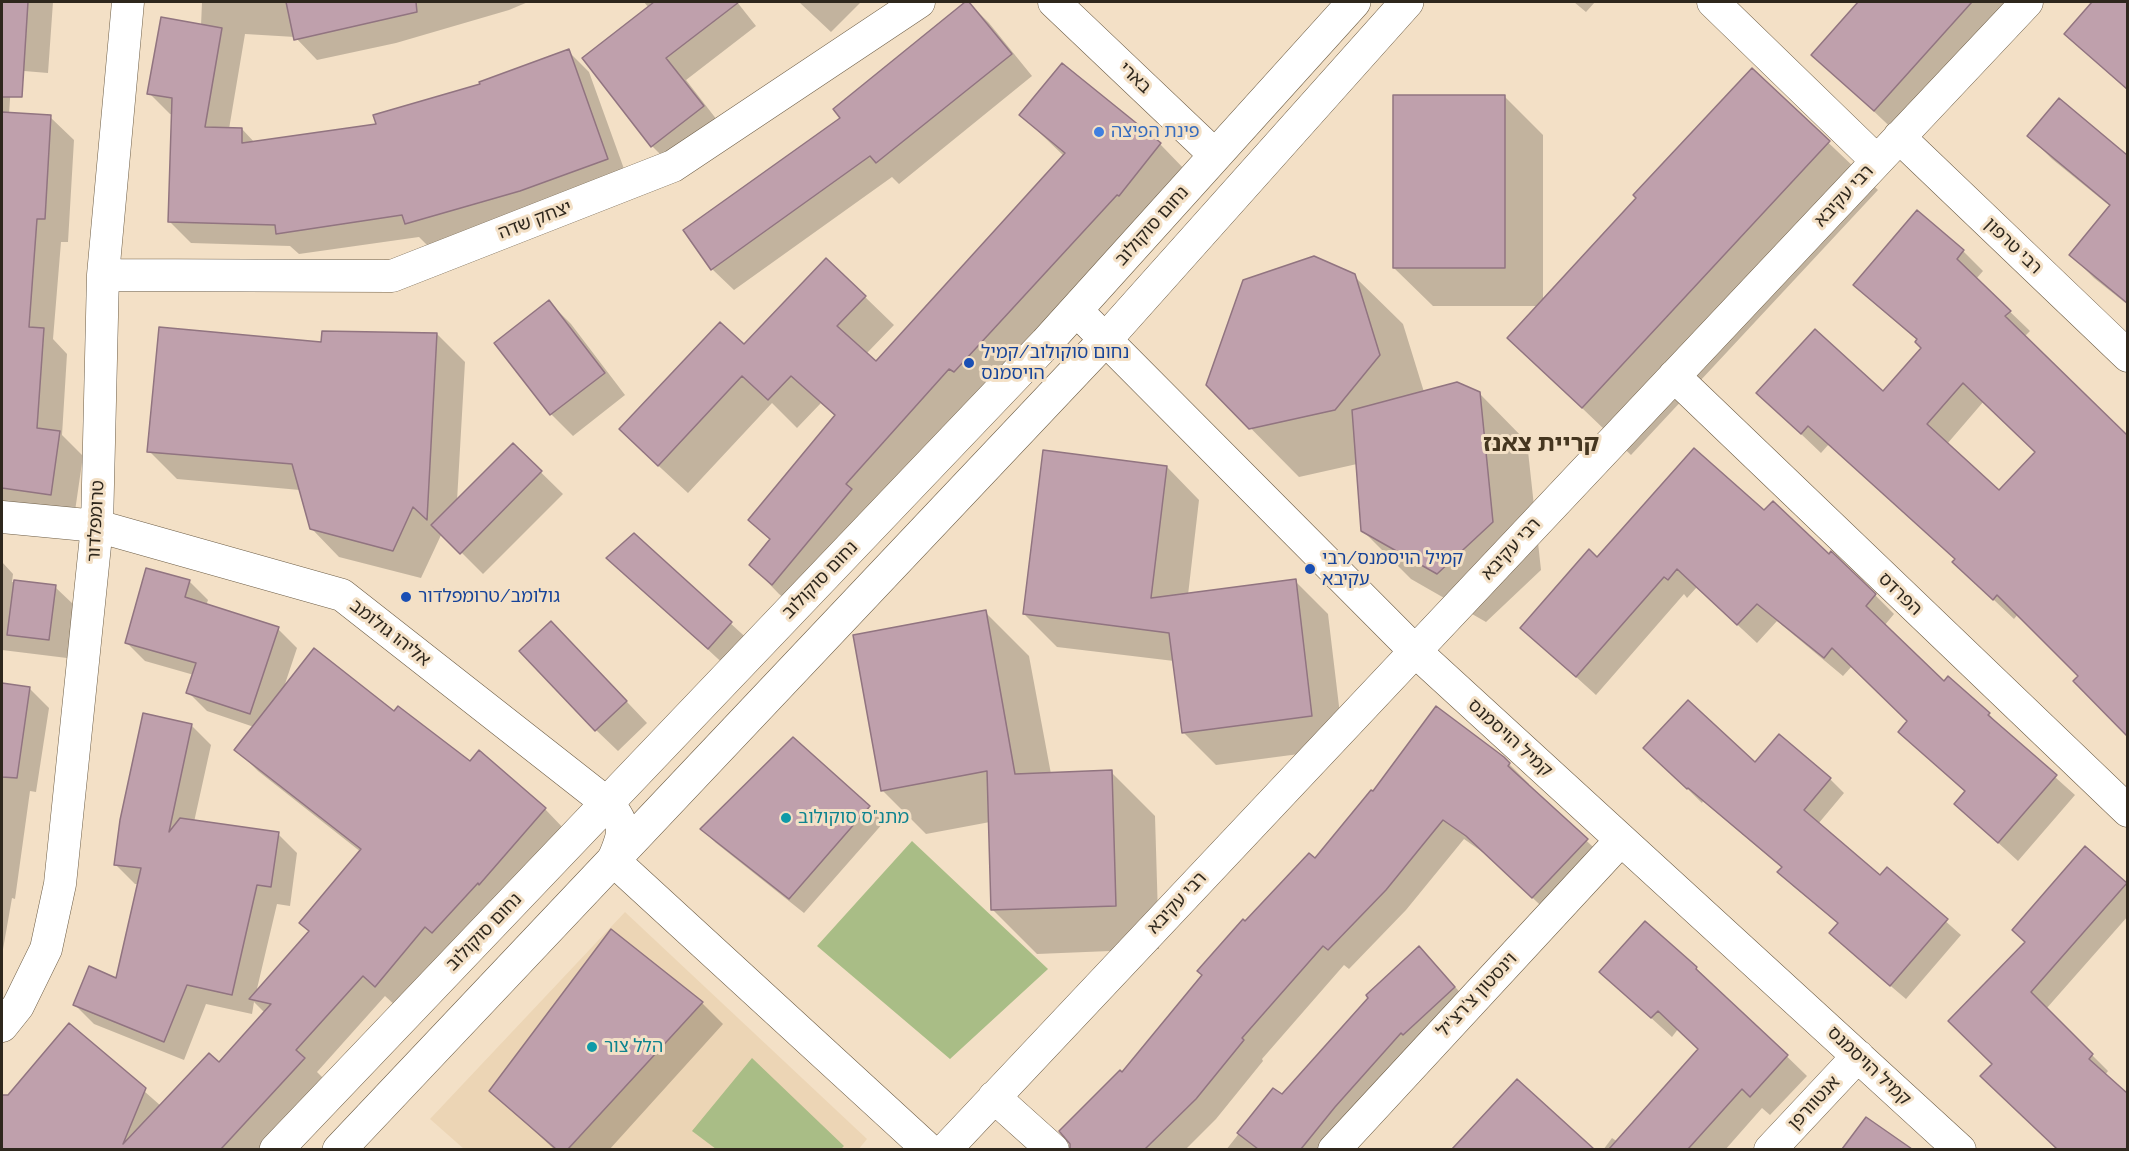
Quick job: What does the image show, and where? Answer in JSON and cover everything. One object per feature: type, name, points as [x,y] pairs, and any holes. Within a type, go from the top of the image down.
[{"type":"main road","name":"נחום סוקולוב","points":[[276,1149],[1076,310],[1354,2]]},
{"type":"main road","points":[[339,1149],[1106,339],[1407,2]]},
{"type":"street","name":"טרומפלדור","points":[[2,1026],[18,1006],[46,949],[60,884],[98,525],[103,275],[128,2]]},
{"type":"street","name":"יצחק שדה","points":[[103,275],[392,276],[673,166],[919,2]]},
{"type":"street","name":"בארי","points":[[1054,2],[1215,155]]},
{"type":"street","points":[[1713,2],[1877,161]]},
{"type":"street","name":"רבי עקיבא","points":[[945,1149],[2027,2]]},
{"type":"street","name":"רבי טרפון","points":[[1899,137],[2127,356]]},
{"type":"street","name":"קמיל הויסמנס","points":[[1076,310],[1415,651],[1960,1149]]},
{"type":"street","name":"הפרדס","points":[[1674,376],[2127,811]]},
{"type":"street","name":"אליהו גולומב","points":[[2,517],[98,525],[342,595],[607,803],[619,817],[623,836],[613,860]]},
{"type":"street","name":"וינסטון צ'רצ'יל","points":[[1334,1149],[1621,840]]},
{"type":"street","points":[[613,860],[929,1149]]},
{"type":"street","name":"אנטוורפן","points":[[1770,1149],[1858,1056]]},
{"type":"street","points":[[994,1097],[1053,1149]]},
{"type":"shaded area","points":[[625,912],[867,1139],[858,1150],[464,1149],[430,1119]]},
{"type":"green space","points":[[912,841],[1048,969],[950,1059],[817,946]]},
{"type":"green space","points":[[752,1058],[844,1146],[841,1149],[716,1149],[692,1131]]},
{"type":"building","points":[[2,2],[28,2],[22,97],[2,97]]},
{"type":"building","points":[[286,2],[416,2],[417,12],[294,40]]},
{"type":"building","points":[[654,2],[739,2],[666,58],[704,106],[651,147],[582,58]]},
{"type":"building","points":[[965,2],[969,2],[1012,54],[876,163],[870,156],[711,270],[683,230],[840,118],[833,109]]},
{"type":"building","points":[[1858,2],[1972,2],[1874,111],[1811,55]]},
{"type":"building","points":[[2092,2],[2127,2],[2127,89],[2064,34]]},
{"type":"building","points":[[161,17],[222,28],[205,127],[242,128],[242,143],[376,124],[373,115],[480,84],[479,82],[569,49],[608,159],[520,191],[405,224],[402,215],[276,234],[275,225],[168,222],[172,98],[147,94]]},
{"type":"building","points":[[1062,63],[1161,143],[1119,196],[1117,195],[954,372],[949,369],[846,484],[852,489],[772,585],[749,565],[770,539],[748,520],[835,415],[791,376],[768,400],[742,376],[658,466],[619,429],[720,322],[744,344],[826,258],[866,296],[837,326],[876,361],[1065,153],[1019,115]]},
{"type":"building","points":[[1752,68],[1830,141],[1582,408],[1507,338],[1636,198],[1633,195]]},
{"type":"building","points":[[1393,95],[1505,95],[1505,268],[1393,268]]},
{"type":"building","points":[[2059,98],[2127,155],[2127,303],[2069,255],[2110,205],[2027,136]]},
{"type":"building","points":[[2,112],[51,115],[45,219],[37,219],[29,327],[44,328],[37,428],[60,431],[51,495],[2,488]]},
{"type":"building","points":[[1917,210],[1964,250],[1957,259],[2011,311],[2005,316],[2127,435],[2127,736],[2073,681],[2078,676],[1997,595],[1993,600],[1952,562],[1955,559],[1808,426],[1801,434],[1756,393],[1815,329],[1883,391],[1921,348],[1915,342],[1917,339],[1853,285]],"holes":[[[1963,383],[2035,452],[1999,490],[1927,424]]]},
{"type":"building","points":[[1314,256],[1355,274],[1380,355],[1335,410],[1249,429],[1206,385],[1243,280]]},
{"type":"building","points":[[549,300],[605,373],[550,415],[494,343]]},
{"type":"building","points":[[159,327],[321,342],[322,331],[437,333],[427,520],[413,507],[393,551],[310,529],[292,464],[147,452]]},
{"type":"building","points":[[1457,382],[1480,392],[1493,522],[1437,574],[1361,531],[1352,410]]},
{"type":"building","points":[[513,443],[542,471],[460,554],[431,525]]},
{"type":"building","points":[[1694,448],[1764,510],[1773,501],[1829,554],[1831,551],[1876,594],[1866,606],[1944,681],[1948,676],[1990,713],[1988,715],[2057,775],[1998,843],[1954,804],[1965,791],[1898,732],[1907,721],[1832,648],[1824,658],[1757,604],[1737,625],[1677,569],[1668,580],[1664,577],[1576,677],[1520,628],[1589,549],[1597,557]]},
{"type":"building","points":[[1043,450],[1167,466],[1151,598],[1296,579],[1312,716],[1182,733],[1169,633],[1023,614]]},
{"type":"building","points":[[634,533],[732,622],[708,649],[606,558]]},
{"type":"building","points":[[146,568],[190,580],[185,597],[279,627],[250,714],[186,693],[196,663],[125,643]]},
{"type":"building","points":[[14,580],[56,585],[49,640],[7,635]]},
{"type":"building","points":[[986,610],[1015,774],[1112,770],[1116,906],[991,910],[987,771],[881,791],[853,635]]},
{"type":"building","points":[[551,621],[627,701],[595,731],[519,651]]},
{"type":"building","points":[[314,648],[394,711],[398,706],[470,761],[479,750],[546,808],[479,885],[478,883],[432,933],[425,927],[375,987],[363,976],[296,1050],[305,1058],[221,1149],[2,1149],[2,1095],[8,1095],[69,1023],[146,1088],[123,1144],[209,1053],[219,1062],[271,1004],[249,999],[309,931],[299,923],[361,849],[234,750]]},
{"type":"building","points":[[2,683],[30,687],[17,778],[2,777]]},
{"type":"building","points":[[1688,700],[1755,762],[1779,734],[1831,778],[1804,810],[1880,875],[1887,867],[1948,919],[1890,986],[1829,933],[1838,923],[1777,872],[1782,867],[1687,789],[1643,748]]},
{"type":"building","points":[[1436,706],[1504,757],[1510,763],[1508,766],[1588,839],[1532,898],[1466,836],[1443,820],[1386,890],[1328,950],[1323,946],[1242,1038],[1244,1040],[1196,1099],[1145,1149],[1070,1149],[1070,1144],[1059,1131],[1120,1070],[1122,1072],[1202,975],[1197,971],[1243,919],[1245,921],[1309,853],[1315,858],[1371,790],[1373,791]]},
{"type":"building","points":[[143,713],[192,724],[169,832],[180,818],[279,832],[271,887],[257,885],[232,995],[187,985],[164,1042],[73,1005],[89,966],[116,978],[141,868],[114,865],[120,820]]},
{"type":"building","name":"מתנ\"ס סוקולוב","points":[[793,737],[870,806],[789,899],[700,829]]},
{"type":"building","points":[[2085,846],[2127,883],[2031,992],[2093,1054],[2089,1059],[2127,1093],[2127,1149],[2057,1149],[1980,1076],[1992,1064],[1948,1021],[2025,942],[2012,930]]},
{"type":"building","points":[[1645,921],[1697,967],[1696,969],[1788,1055],[1750,1097],[1742,1089],[1688,1149],[1609,1149],[1698,1049],[1658,1011],[1651,1018],[1599,972]]},
{"type":"building","name":"הלל צור","points":[[611,929],[703,1002],[568,1149],[556,1149],[489,1091]]},
{"type":"building","points":[[1419,946],[1455,987],[1403,1035],[1401,1033],[1301,1149],[1258,1149],[1237,1133],[1273,1088],[1282,1094],[1368,998],[1366,995]]},
{"type":"building","points":[[1517,1079],[1594,1149],[1452,1149]]},
{"type":"building","points":[[1866,1117],[1912,1149],[1842,1149]]},
{"type":"place","name":"פינת הפיצה","points":[[1099,132]]},
{"type":"place","name":"נחום סוקולוב/קמיל הויסמנס","points":[[969,363]]},
{"type":"place","name":"קמיל הויסמנס/רבי עקיבא","points":[[1310,569]]},
{"type":"place","name":"גולומב/טרומפלדור","points":[[406,597]]},
{"type":"place","name":"מתנ\"ס סוקולוב","points":[[786,818]]},
{"type":"place","name":"הלל צור","points":[[592,1047]]},
{"type":"district","name":"קריית צאנז","points":[[1541,444]]}]
